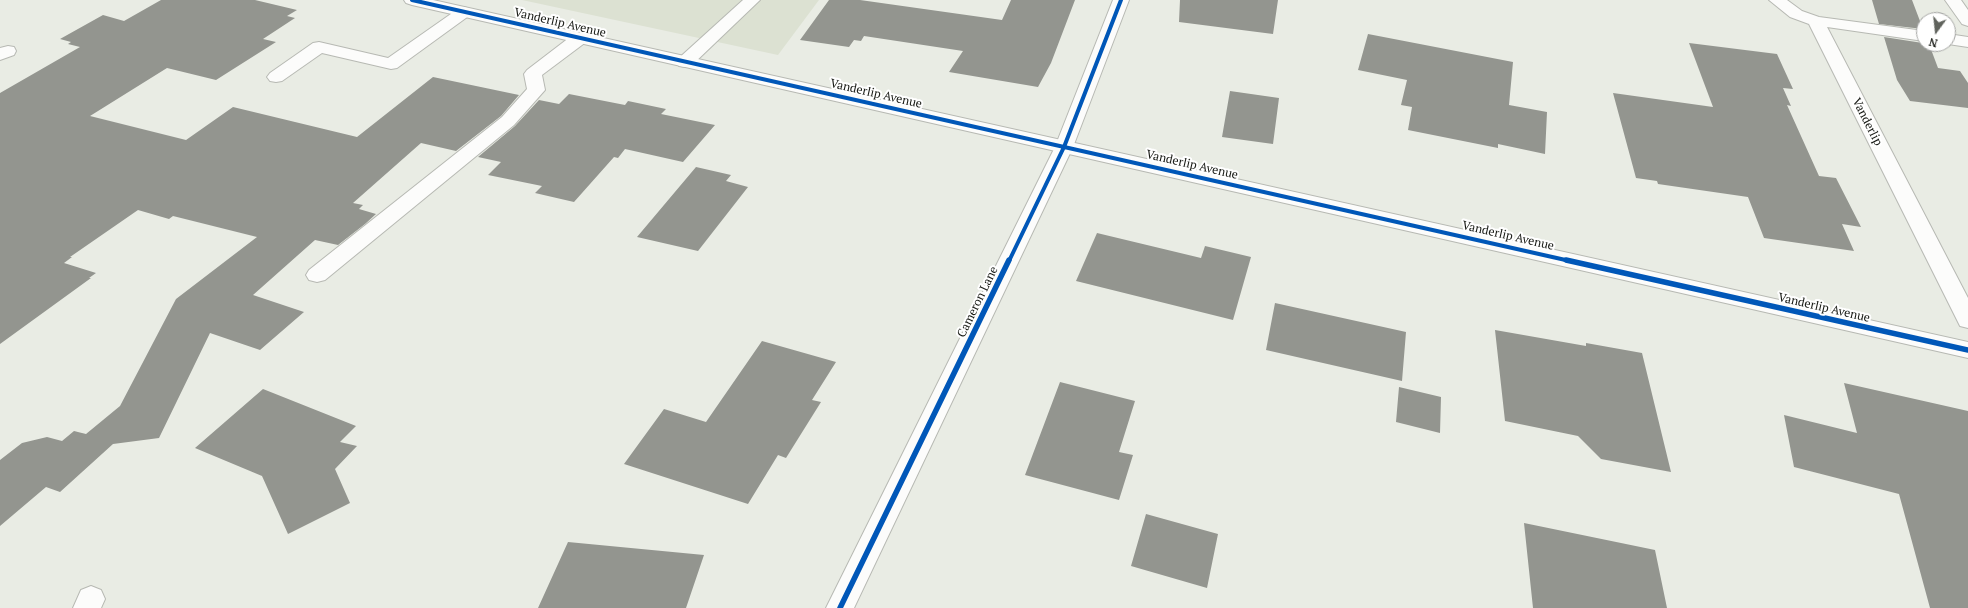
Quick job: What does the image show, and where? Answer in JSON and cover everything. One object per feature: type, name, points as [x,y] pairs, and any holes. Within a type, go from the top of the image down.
[{"type":"street","name":"Vanderlip Avenue","points":[[412,0],[1968,350]]},
{"type":"street","points":[[685,62],[752,0]]},
{"type":"street","name":"Cameron Lane","points":[[840,608],[1064,147],[1121,0]]},
{"type":"street","points":[[1777,0],[1796,14],[1816,22],[1916,35]]},
{"type":"street","points":[[1953,0],[1968,21]]},
{"type":"street","points":[[276,77],[319,47],[391,64],[464,12]]},
{"type":"street","name":"Vanderlip","points":[[1816,22],[1968,320]]},
{"type":"street","points":[[317,274],[508,120],[536,90],[533,74],[580,38]]},
{"type":"street","points":[[1956,40],[1968,42]]},
{"type":"shaded area","points":[[522,0],[819,0],[778,55]]},
{"type":"building","points":[[161,0],[255,0],[297,10],[287,16],[295,18],[263,39],[276,42],[216,80],[167,68],[90,116],[186,140],[233,107],[357,137],[433,77],[519,95],[501,116],[456,151],[421,143],[353,203],[363,205],[359,209],[376,214],[365,224],[338,245],[315,240],[253,295],[304,312],[260,350],[210,333],[159,438],[113,444],[60,492],[46,487],[0,526],[0,460],[22,443],[47,437],[62,441],[74,431],[86,434],[120,406],[176,299],[257,237],[173,216],[169,219],[138,210],[70,257],[72,257],[64,263],[96,273],[89,278],[91,278],[0,344],[0,93],[80,47],[68,44],[71,42],[60,39],[103,15],[124,21]]},
{"type":"building","points":[[829,0],[860,0],[1002,20],[1011,0],[1075,0],[1051,63],[1038,87],[949,72],[963,51],[864,36],[861,41],[854,40],[849,47],[800,40]]},
{"type":"building","points":[[1180,0],[1278,0],[1273,34],[1179,22]]},
{"type":"building","points":[[1872,0],[1912,0],[1917,12],[1916,28],[1879,24]]},
{"type":"building","points":[[1368,34],[1513,62],[1509,105],[1547,112],[1545,154],[1498,144],[1498,148],[1408,130],[1412,107],[1401,105],[1407,80],[1358,70]]},
{"type":"building","points":[[1884,37],[1916,42],[1916,52],[1932,52],[1938,68],[1960,71],[1968,83],[1968,108],[1910,101],[1897,80]]},
{"type":"building","points":[[1689,43],[1777,54],[1793,89],[1783,88],[1791,106],[1787,105],[1819,176],[1836,178],[1861,227],[1842,224],[1854,251],[1764,238],[1748,197],[1658,184],[1657,181],[1636,178],[1613,93],[1713,107]]},
{"type":"building","points":[[1230,91],[1279,98],[1273,144],[1222,137]]},
{"type":"building","points":[[569,94],[625,105],[628,101],[666,109],[661,114],[715,125],[683,162],[625,149],[618,158],[614,157],[574,202],[535,193],[542,186],[488,175],[501,162],[478,157],[515,126],[539,100],[559,104]]},
{"type":"building","points":[[696,167],[731,175],[726,181],[748,187],[698,251],[637,237]]},
{"type":"building","points":[[1097,233],[1201,258],[1205,246],[1251,257],[1233,320],[1076,281]]},
{"type":"building","points":[[1275,303],[1406,332],[1402,381],[1266,350]]},
{"type":"building","points":[[1495,330],[1586,346],[1586,343],[1642,353],[1671,472],[1601,459],[1578,436],[1505,421]]},
{"type":"building","points":[[762,341],[836,362],[812,400],[821,402],[786,458],[778,455],[748,504],[624,464],[664,409],[706,422]]},
{"type":"building","points":[[1060,382],[1135,401],[1119,452],[1133,455],[1119,500],[1025,475]]},
{"type":"building","points":[[1844,383],[1968,411],[1968,608],[1930,608],[1899,494],[1794,467],[1784,415],[1857,433]]},
{"type":"building","points":[[1399,387],[1441,397],[1440,433],[1396,422]]},
{"type":"building","points":[[263,389],[356,426],[340,442],[357,446],[335,469],[350,503],[288,534],[262,476],[195,448]]},
{"type":"building","points":[[1146,514],[1218,534],[1207,588],[1131,566]]},
{"type":"building","points":[[1524,523],[1655,550],[1667,608],[1533,608]]},
{"type":"building","points":[[568,542],[704,555],[686,608],[538,608]]},
{"type":"cycle path","points":[[412,0],[1968,350]]},
{"type":"cycle path","points":[[840,608],[1064,147],[1121,0]]}]
